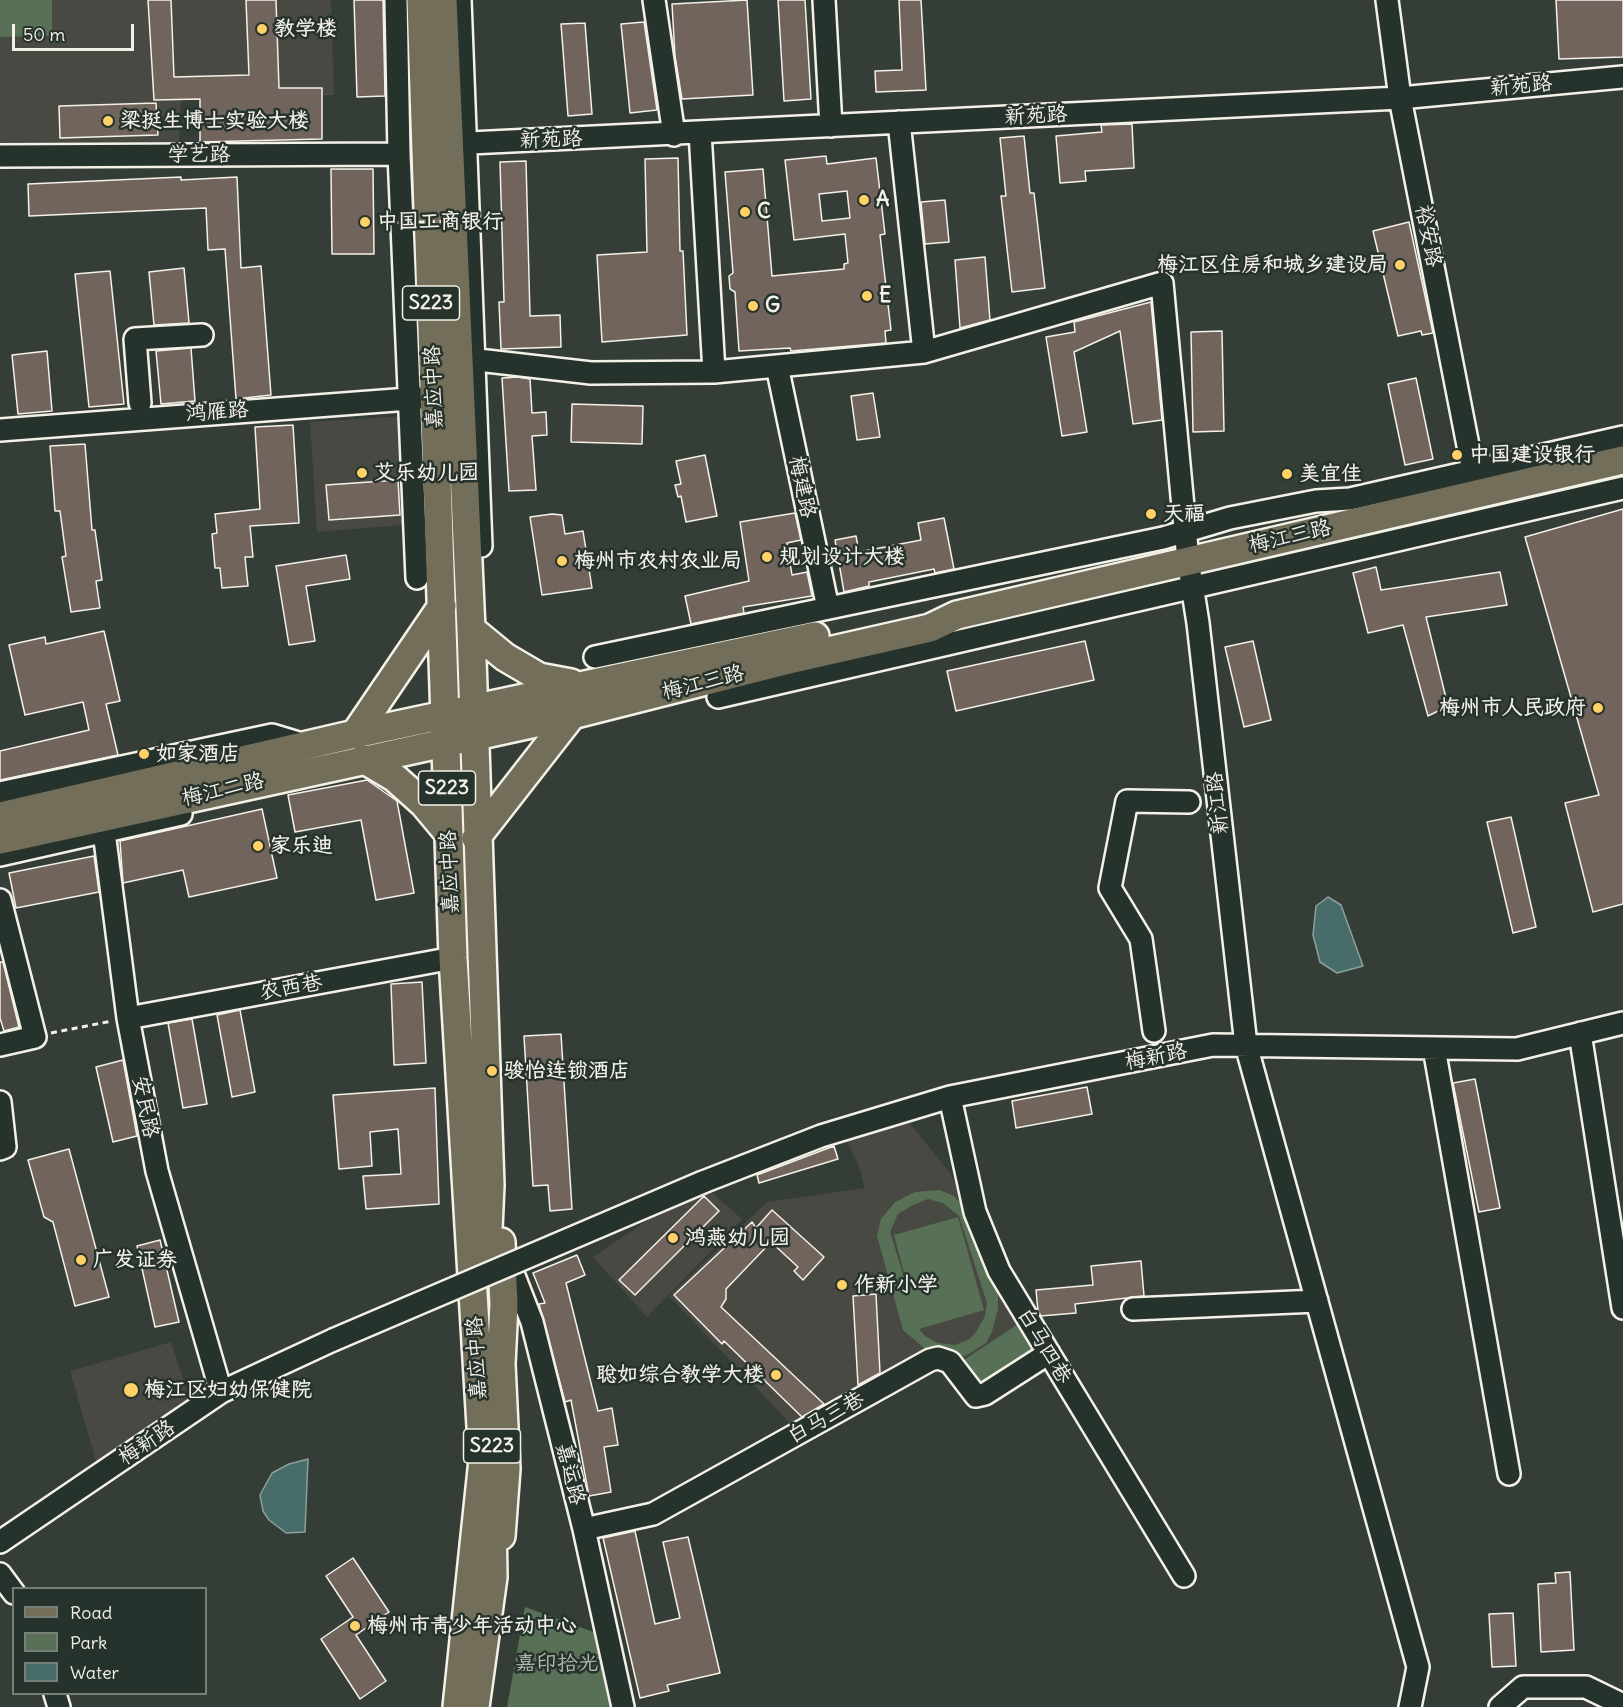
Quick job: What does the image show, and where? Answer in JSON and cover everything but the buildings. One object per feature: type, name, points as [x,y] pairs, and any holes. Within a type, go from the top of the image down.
[{"type":"main road","name":"嘉应中路","points":[[421,0],[422,398],[442,606],[453,958],[468,1206],[458,1263],[459,1303],[468,1397],[475,1530],[457,1707]]},
{"type":"main road","name":"嘉应中路","points":[[443,0],[457,144],[476,838],[490,1185],[486,1234],[493,1577],[475,1707]]},
{"type":"main road","name":"梅江三路","points":[[446,741],[572,715],[793,659],[930,628],[957,615],[1623,459]]},
{"type":"main road","points":[[355,734],[442,606]]},
{"type":"main road","name":"梅江三路","points":[[445,714],[927,611],[957,615]]},
{"type":"main road","points":[[471,629],[505,657],[539,677],[581,685]]},
{"type":"main road","name":"梅江二路","points":[[0,816],[445,714]]},
{"type":"main road","points":[[476,838],[572,715]]},
{"type":"main road","name":"梅江二路","points":[[0,840],[107,824],[291,775],[446,741]]},
{"type":"main road","points":[[363,759],[395,778],[424,804],[449,834]]},
{"type":"main road","points":[[490,1185],[502,1245],[504,1304],[501,1364],[506,1469],[503,1530],[493,1577]]},
{"type":"street","points":[[396,0],[399,154],[422,398],[417,578]]},
{"type":"street","points":[[460,0],[457,144],[482,585]]},
{"type":"street","points":[[654,0],[674,135]]},
{"type":"street","points":[[824,0],[831,126]]},
{"type":"street","name":"裕安路","points":[[1387,0],[1400,98],[1473,471]]},
{"type":"street","name":"新苑路","points":[[457,144],[1400,98],[1623,76]]},
{"type":"street","points":[[478,360],[591,373],[714,372],[924,352],[898,122]]},
{"type":"street","points":[[700,132],[714,372]]},
{"type":"street","name":"学艺路","points":[[0,156],[399,154]]},
{"type":"street","name":"新江路","points":[[924,352],[1162,283],[1188,560],[1198,623],[1246,1045],[1418,1667],[1410,1707]]},
{"type":"street","points":[[141,403],[135,339],[202,334]]},
{"type":"street","name":"梅建路","points":[[777,366],[828,608]]},
{"type":"street","name":"鸿雁路","points":[[0,430],[422,398]]},
{"type":"street","points":[[595,657],[1163,538],[1230,518],[1316,501],[1350,499],[1623,437]]},
{"type":"street","points":[[718,697],[1623,488]]},
{"type":"street","points":[[0,793],[272,735],[305,745]]},
{"type":"street","points":[[1154,1031],[1141,939],[1110,888],[1127,801],[1189,802]]},
{"type":"street","points":[[0,855],[107,824]]},
{"type":"street","name":"安民路","points":[[107,824],[128,1018],[157,1171],[221,1392]]},
{"type":"street","points":[[0,900],[34,1037],[0,1046]]},
{"type":"street","name":"农西巷","points":[[128,1018],[453,958]]},
{"type":"street","name":"梅新路","points":[[0,1542],[221,1392],[333,1340],[703,1182],[821,1136],[950,1097],[1213,1045],[1517,1049],[1623,1023]]},
{"type":"street","points":[[1580,1034],[1623,1308]]},
{"type":"street","points":[[1434,1048],[1509,1474]]},
{"type":"street","name":"白马四巷","points":[[950,1097],[975,1212],[999,1271],[1184,1576]]},
{"type":"street","points":[[0,1102],[5,1147],[0,1149]]},
{"type":"street","name":"嘉运路","points":[[502,1245],[532,1322],[585,1529],[623,1707]]},
{"type":"street","points":[[1132,1309],[1317,1301]]},
{"type":"street","name":"白马三巷","points":[[585,1529],[653,1514],[930,1360],[938,1358],[950,1362],[976,1396],[985,1395],[1049,1353]]},
{"type":"street","points":[[0,1574],[12,1590]]},
{"type":"street","points":[[1500,1707],[1523,1687],[1586,1687],[1623,1705]]},
{"type":"path","points":[[387,222],[460,221]]},
{"type":"path","points":[[34,1037],[128,1018]]},
{"type":"shaded area","points":[[0,0],[331,0],[334,95],[181,99],[179,143],[0,148]]},
{"type":"shaded area","name":"艾乐幼儿园","points":[[406,416],[415,524],[317,532],[310,422]]},
{"type":"shaded area","name":"作新小学","points":[[908,1121],[950,1173],[1044,1349],[975,1387],[949,1357],[804,1438],[669,1296],[767,1202],[865,1188],[859,1166],[844,1136]]},
{"type":"shaded area","name":"鸿燕幼儿园","points":[[702,1184],[742,1219],[647,1317],[593,1257]]},
{"type":"shaded area","name":"梅江区妇幼保健院","points":[[171,1342],[193,1409],[97,1465],[70,1371]]},
{"type":"green space","points":[[0,0],[52,0],[52,36],[0,37]]},
{"type":"green space","points":[[939,1190],[954,1196],[970,1214],[998,1293],[998,1309],[992,1332],[986,1343],[965,1356],[930,1353],[903,1330],[877,1236],[881,1219],[895,1202],[915,1192]],"holes":[[[928,1199],[943,1203],[959,1216],[987,1303],[985,1316],[976,1332],[970,1339],[955,1345],[938,1343],[925,1336],[919,1329],[984,1310],[958,1217],[894,1235],[912,1303],[890,1232],[898,1214],[913,1205]]]},
{"type":"green space","points":[[1021,1322],[1039,1348],[982,1387],[964,1360]]},
{"type":"green space","name":"嘉印拾光","points":[[525,1607],[599,1634],[623,1707],[507,1707]]},
{"type":"water","points":[[1328,897],[1341,905],[1363,966],[1337,973],[1320,962],[1313,935],[1316,906]]},
{"type":"water","points":[[308,1459],[305,1532],[286,1533],[269,1520],[263,1511],[260,1495],[272,1473],[289,1464]]},
{"type":"place","name":"教学楼","points":[[262,29]]},
{"type":"place","name":"梁挺生博士实验大楼","points":[[108,121]]},
{"type":"place","name":"A","points":[[864,200]]},
{"type":"place","name":"C","points":[[745,212]]},
{"type":"place","name":"中国工商银行","points":[[365,222]]},
{"type":"place","name":"梅江区住房和城乡建设局","points":[[1400,265]]},
{"type":"place","name":"E","points":[[867,296]]},
{"type":"place","name":"G","points":[[753,306]]},
{"type":"place","name":"中国建设银行","points":[[1457,455]]},
{"type":"place","name":"艾乐幼儿园","points":[[362,473]]},
{"type":"place","name":"美宜佳","points":[[1287,474]]},
{"type":"place","name":"天福","points":[[1151,514]]},
{"type":"place","name":"规划设计大楼","points":[[767,557]]},
{"type":"place","name":"梅州市农村农业局","points":[[562,561]]},
{"type":"place","name":"梅州市人民政府","points":[[1598,708]]},
{"type":"place","name":"如家酒店","points":[[144,754]]},
{"type":"place","name":"家乐迪","points":[[258,846]]},
{"type":"place","name":"骏怡连锁酒店","points":[[492,1071]]},
{"type":"place","name":"鸿燕幼儿园","points":[[673,1238]]},
{"type":"place","name":"广发证券","points":[[81,1260]]},
{"type":"place","name":"作新小学","points":[[842,1285]]},
{"type":"place","name":"聪如综合教学大楼","points":[[776,1375]]},
{"type":"place","name":"梅江区妇幼保健院","points":[[131,1390]]},
{"type":"place","name":"梅州市青少年活动中心","points":[[355,1626]]}]
